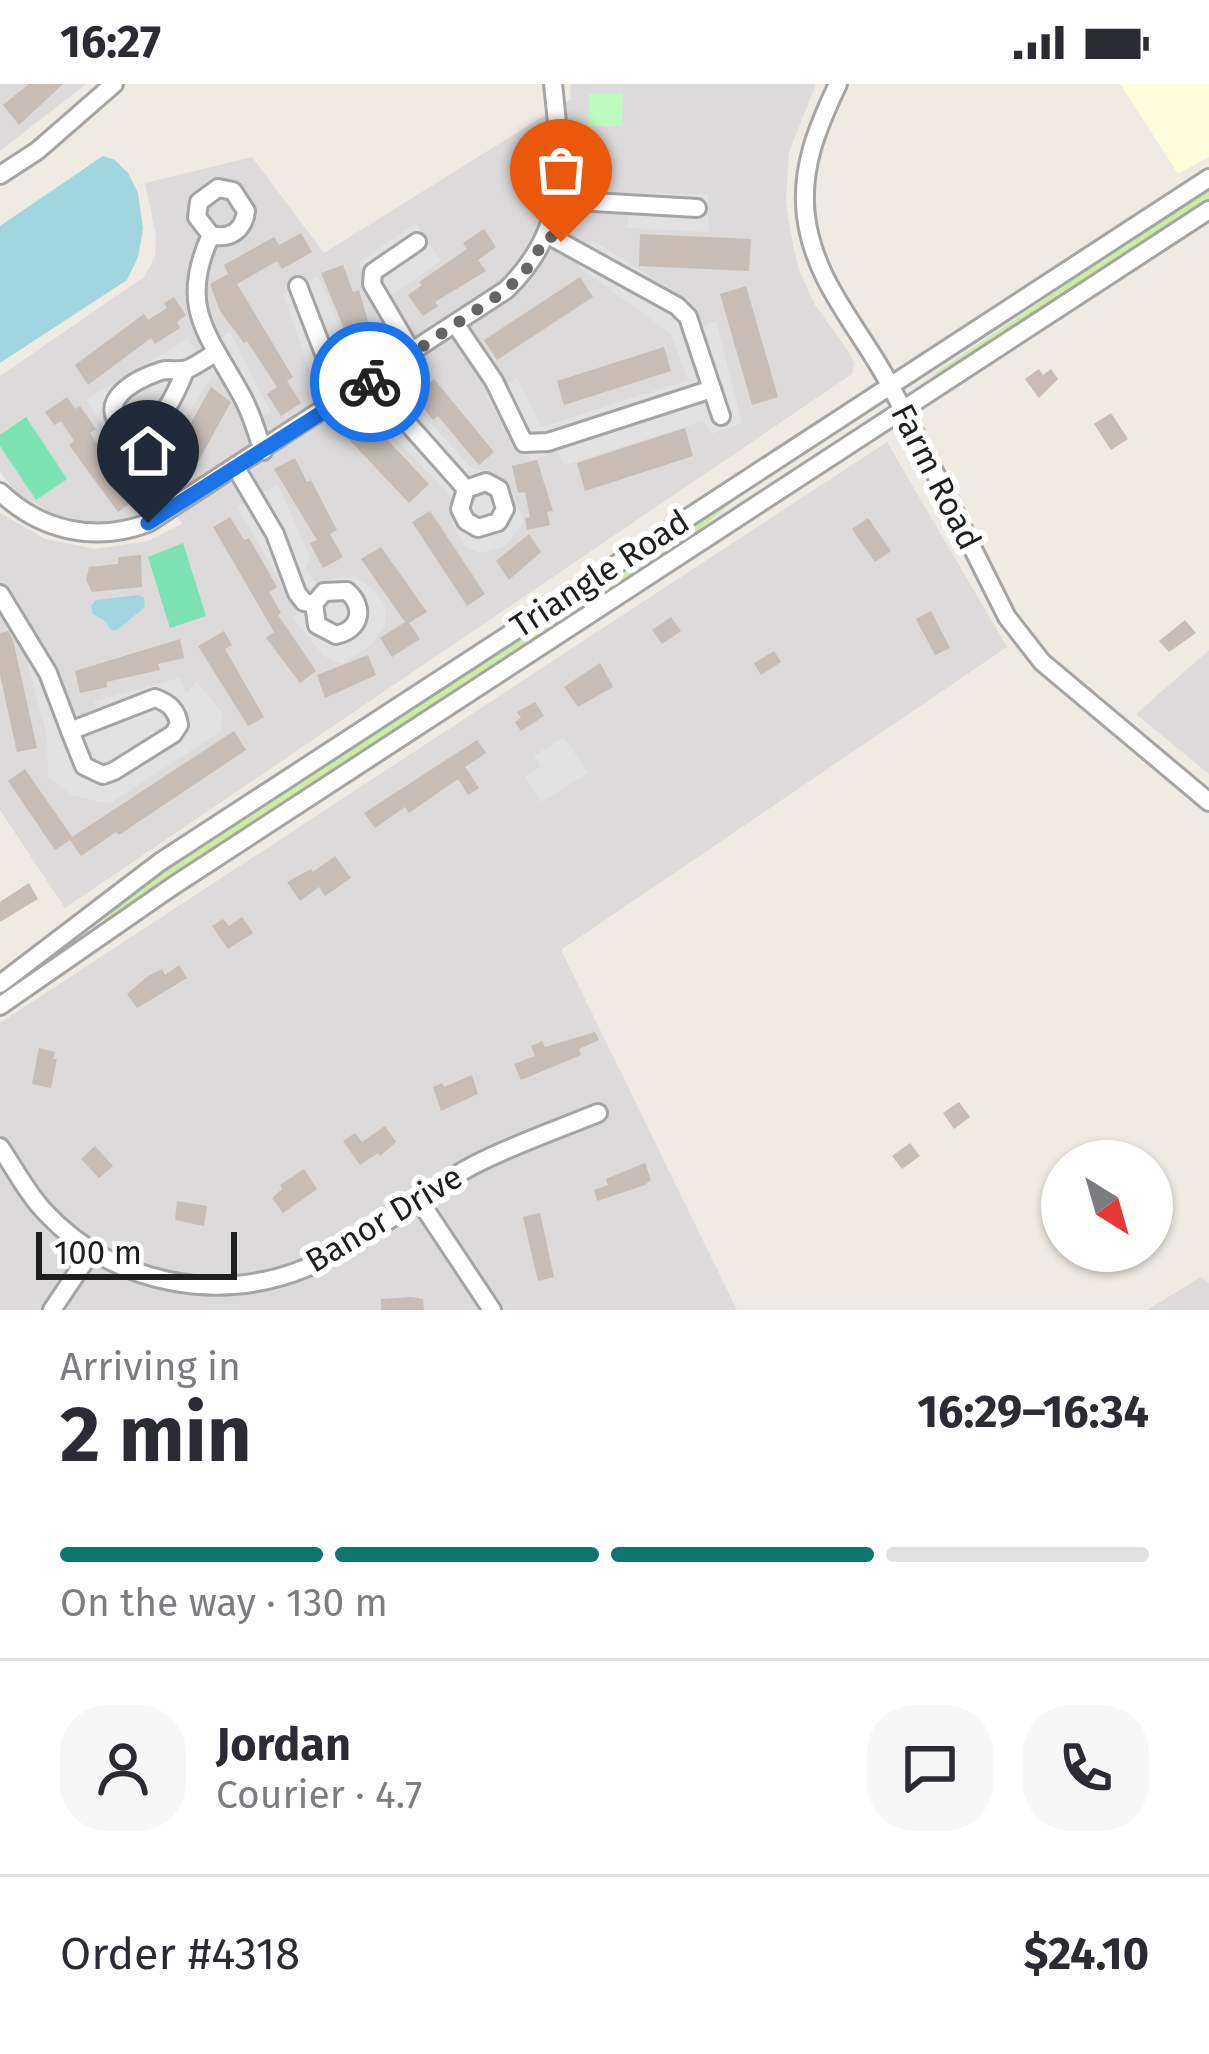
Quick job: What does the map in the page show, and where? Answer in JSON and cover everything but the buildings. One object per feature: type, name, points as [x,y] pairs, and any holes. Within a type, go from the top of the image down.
[{"type":"street","points":[[0,175],[37,151],[114,84]]},
{"type":"street","points":[[4,502],[62,529],[104,534],[126,531],[169,513],[456,325],[524,273],[548,235],[558,200],[553,84]]},
{"type":"street","name":"Farm Road","points":[[838,84],[808,161],[806,220],[820,269],[890,384],[1006,617],[1042,662],[1209,802]]},
{"type":"street","name":"Triangle Road","points":[[0,984],[160,862],[1209,178]]},
{"type":"street","points":[[558,200],[697,208]]},
{"type":"street","name":"Triangle Road","points":[[0,1006],[173,886],[1209,210]]},
{"type":"street","points":[[211,235],[197,264],[194,285],[202,321],[244,400],[262,451]]},
{"type":"street","points":[[548,235],[688,317],[721,416]]},
{"type":"street","points":[[412,353],[372,284],[373,272],[417,242]]},
{"type":"street","points":[[298,286],[342,400]]},
{"type":"street","points":[[456,325],[494,381],[524,443],[548,442],[712,389]]},
{"type":"street","points":[[185,371],[153,426],[133,434],[123,428],[113,409],[123,388],[163,370],[185,371],[215,353]]},
{"type":"street","points":[[370,381],[466,489]]},
{"type":"street","points":[[236,468],[275,534],[297,593],[304,602],[314,604]]},
{"type":"street","points":[[0,594],[48,673],[70,731],[84,766],[103,775],[114,771],[179,725],[173,708],[155,698],[70,731]]},
{"type":"street","name":"Banor Drive","points":[[0,1147],[44,1211],[92,1252],[125,1269],[170,1283],[242,1286],[308,1268],[469,1168],[598,1113]]},
{"type":"street","points":[[419,1200],[493,1310]]},
{"type":"street","points":[[52,1310],[92,1252]]},
{"type":"shaded area","points":[[0,84],[86,84],[0,151]]},
{"type":"shaded area","points":[[570,84],[816,84],[789,152],[786,201],[799,270],[815,305],[848,351],[854,363],[852,374],[65,908],[0,810],[0,513],[45,539],[95,549],[148,541],[182,524],[167,499],[131,518],[93,523],[54,514],[17,493],[0,472],[0,376],[144,277],[155,257],[156,235],[145,183],[252,157],[324,253],[571,99]]},
{"type":"shaded area","points":[[1120,84],[1209,84],[1209,157],[1178,174]]},
{"type":"shaded area","points":[[630,192],[708,194],[709,232],[627,228]]},
{"type":"shaded area","points":[[416,223],[441,261],[379,304],[358,263]]},
{"type":"shaded area","points":[[592,240],[688,300],[685,305],[698,327],[716,321],[742,423],[711,434],[703,421],[565,465],[556,450],[533,461],[485,397],[517,378],[542,427],[688,380],[671,334],[579,267]]},
{"type":"shaded area","points":[[318,276],[356,365],[315,386],[283,294]]},
{"type":"shaded area","points":[[230,332],[271,412],[253,420],[225,380],[212,376],[156,463],[123,460],[86,399],[188,339],[199,353]]},
{"type":"shaded area","points":[[401,389],[471,468],[488,470],[510,486],[524,522],[504,547],[479,553],[465,546],[452,524],[448,492],[368,412]]},
{"type":"shaded area","points":[[887,442],[1007,647],[561,950],[737,1310],[0,1310],[0,1023]]},
{"type":"shaded area","points":[[278,485],[310,557],[305,569],[318,585],[353,576],[375,591],[386,606],[385,627],[369,647],[342,664],[324,656],[293,618],[298,614],[237,506]]},
{"type":"shaded area","points":[[22,643],[41,643],[77,716],[89,727],[103,722],[94,701],[180,678],[186,693],[197,682],[222,712],[221,731],[109,804],[73,796],[48,778],[47,736]]},
{"type":"shaded area","points":[[1209,650],[1209,774],[1136,714]]},
{"type":"shaded area","points":[[564,737],[588,773],[541,802],[525,777],[541,766],[534,756]]},
{"type":"shaded area","points":[[1201,1277],[1209,1283],[1209,1310],[1147,1310]]},
{"type":"green space","points":[[623,93],[622,126],[588,126],[589,94]]},
{"type":"green space","points":[[1209,188],[1209,201],[929,377],[1139,235]]},
{"type":"green space","points":[[26,417],[67,479],[36,500],[0,446],[0,435]]},
{"type":"green space","points":[[853,422],[732,502],[692,536],[105,921],[103,917],[145,881]]},
{"type":"green space","points":[[183,543],[206,616],[170,628],[148,557]]},
{"type":"water","points":[[103,156],[128,173],[138,193],[143,229],[138,257],[127,280],[0,363],[0,226]]},
{"type":"water","points":[[144,598],[145,607],[117,630],[93,614],[91,606],[96,600]]},
{"type":"way so far","points":[[370,382],[506,290],[524,273],[548,235],[561,242]]},
{"type":"route","points":[[148,523],[370,382]]}]
